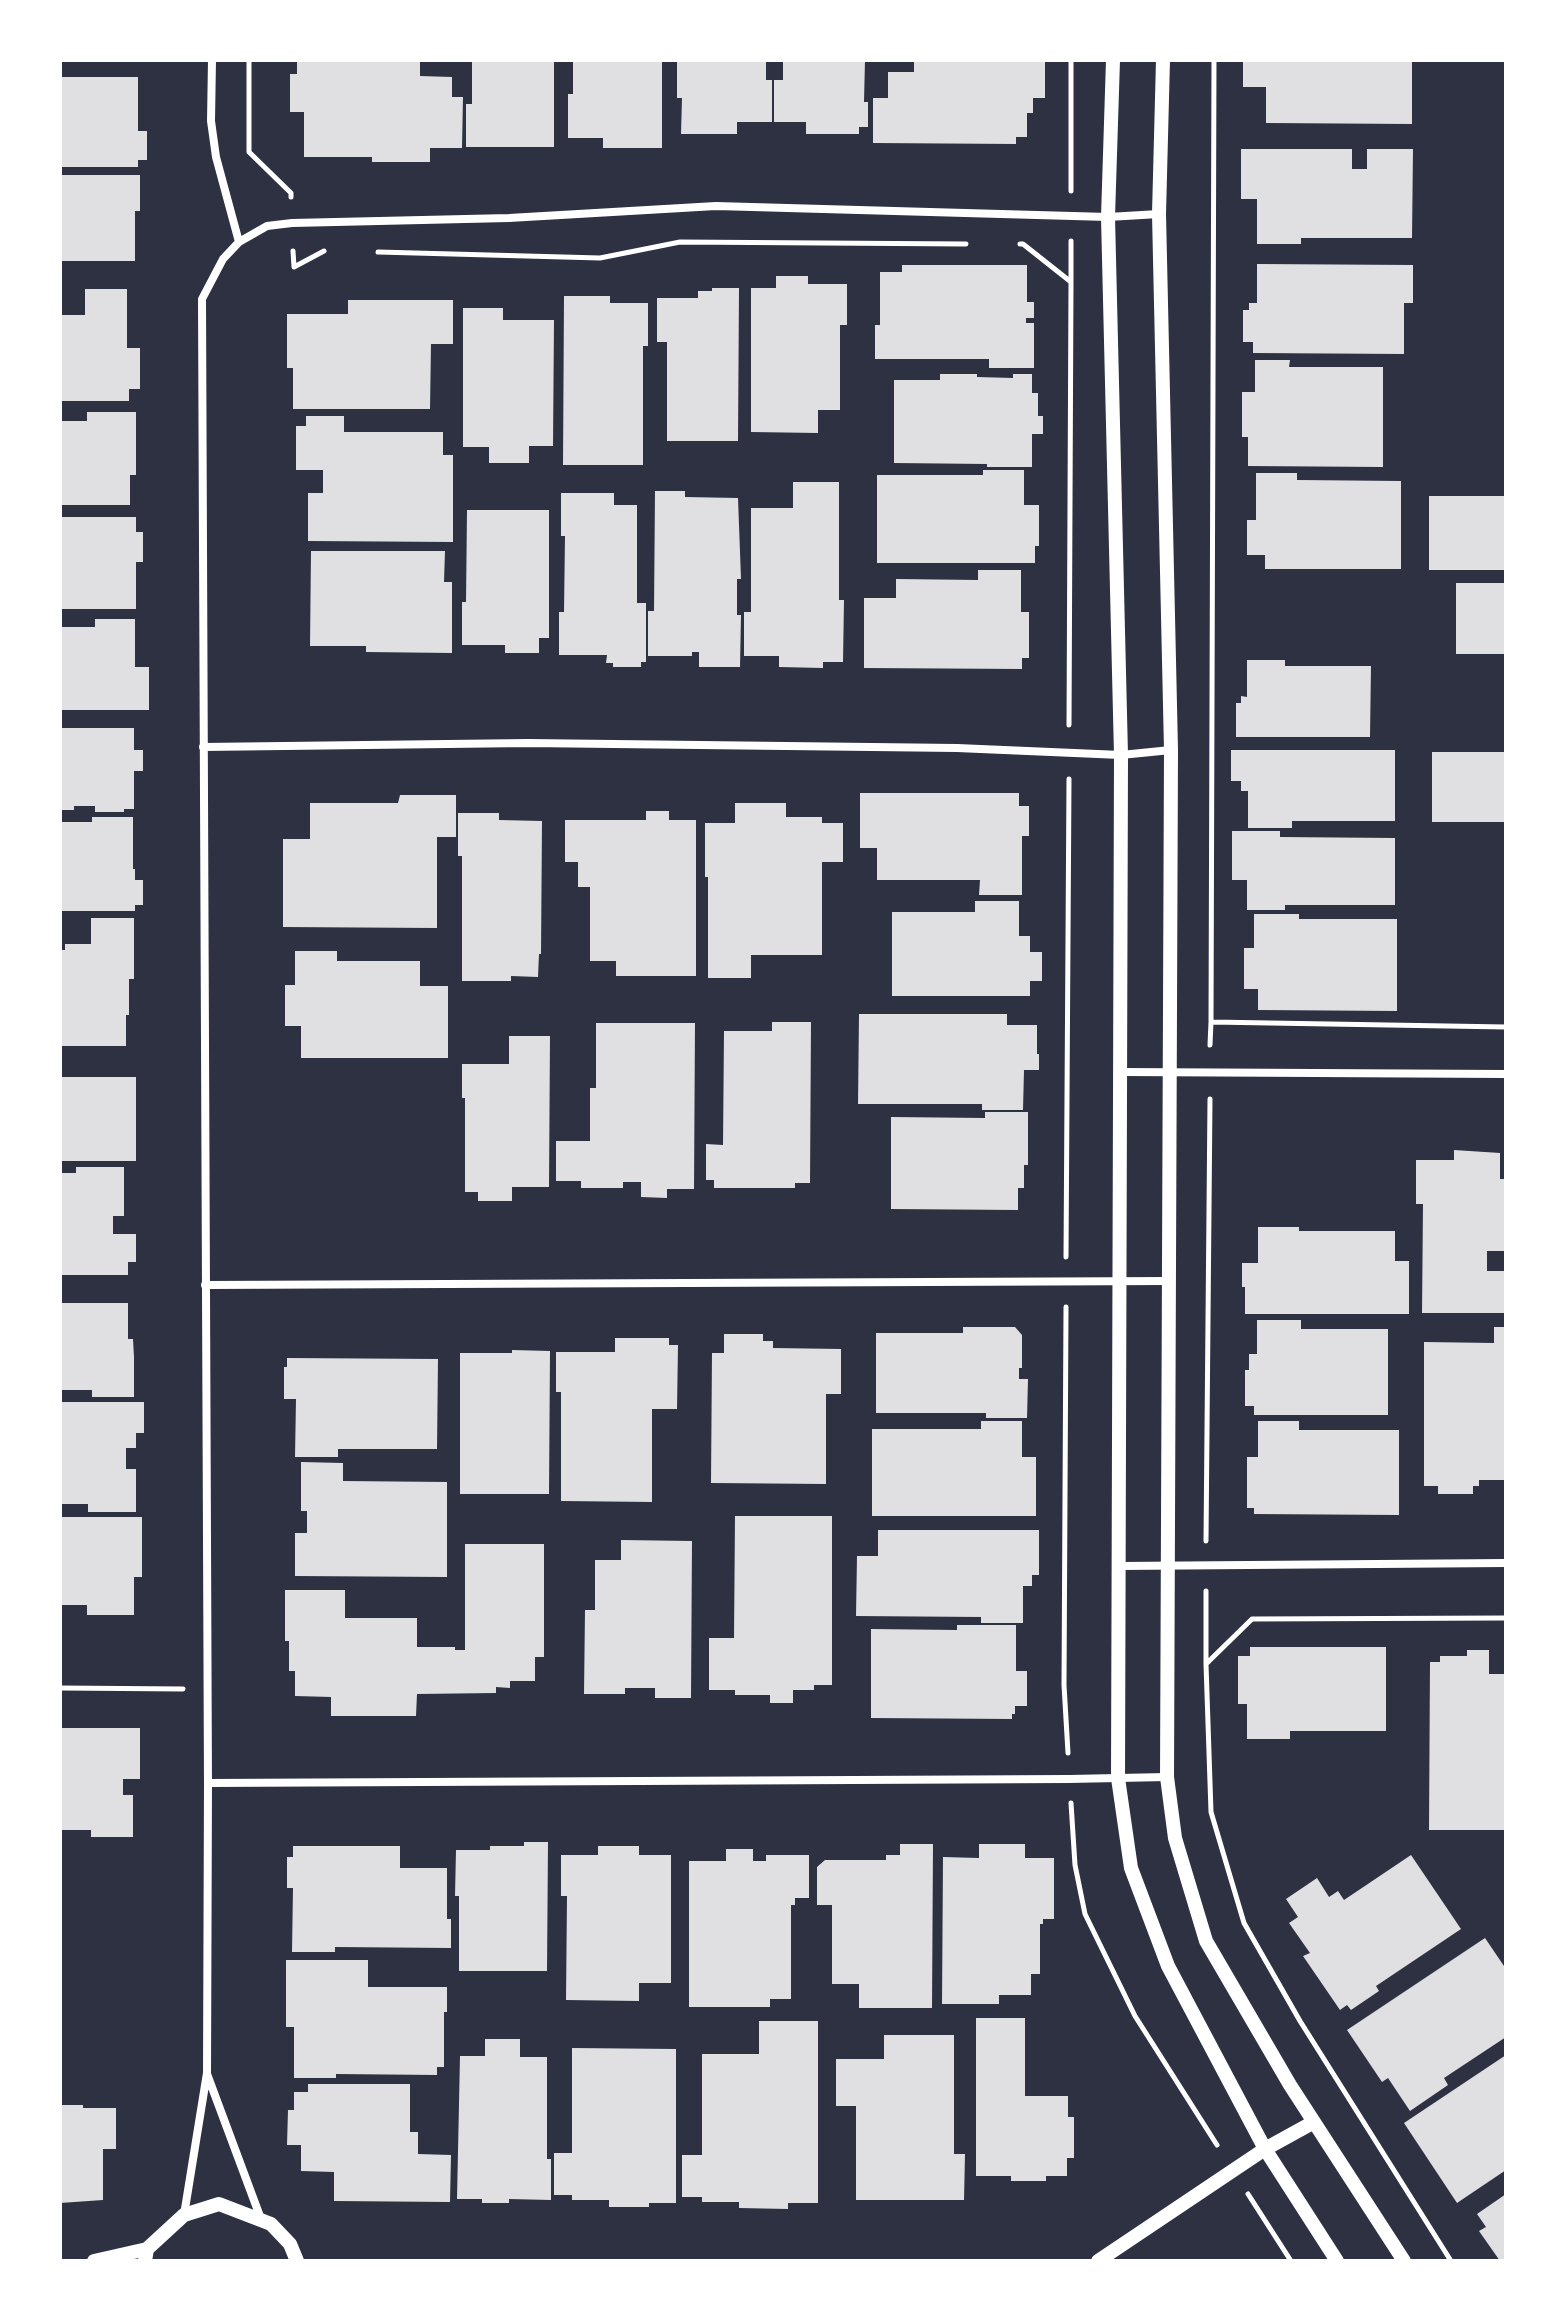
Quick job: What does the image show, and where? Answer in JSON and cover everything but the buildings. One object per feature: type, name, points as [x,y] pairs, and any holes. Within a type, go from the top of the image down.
[{"type":"street","points":[[212,60],[211,121],[216,157],[239,242]]},
{"type":"street","points":[[1113,60],[1108,217],[1121,755],[1118,1778],[1131,1868],[1168,1966],[1265,2149],[1337,2261]]},
{"type":"street","points":[[1163,60],[1159,214],[1171,750],[1167,1777],[1175,1838],[1206,1941],[1314,2122],[1404,2261]]},
{"type":"street","points":[[184,2215],[207,2073],[202,299],[223,259],[239,242],[267,226],[319,221],[509,218],[716,206],[1108,217],[1159,214]]},
{"type":"street","points":[[203,747],[528,743],[957,748],[1121,755],[1171,750]]},
{"type":"street","points":[[1121,1072],[1506,1074]]},
{"type":"street","points":[[205,1285],[1170,1281]]},
{"type":"street","points":[[1119,1566],[1506,1563]]},
{"type":"street","points":[[208,1783],[1167,1777]]},
{"type":"street","points":[[207,2073],[262,2221]]},
{"type":"street","points":[[1098,2261],[1265,2149],[1314,2122]]},
{"type":"street","points":[[94,2261],[146,2255],[184,2215],[219,2204],[271,2224],[290,2244],[297,2261]]},
{"type":"path","points":[[1214,60],[1206,1564],[1211,1812],[1244,1923],[1300,2021],[1451,2261]]},
{"type":"path","points":[[1211,1022],[1506,1027]]},
{"type":"path","points":[[1206,1664],[1252,1619],[1506,1618]]},
{"type":"path","points":[[60,1688],[207,1689]]}]
